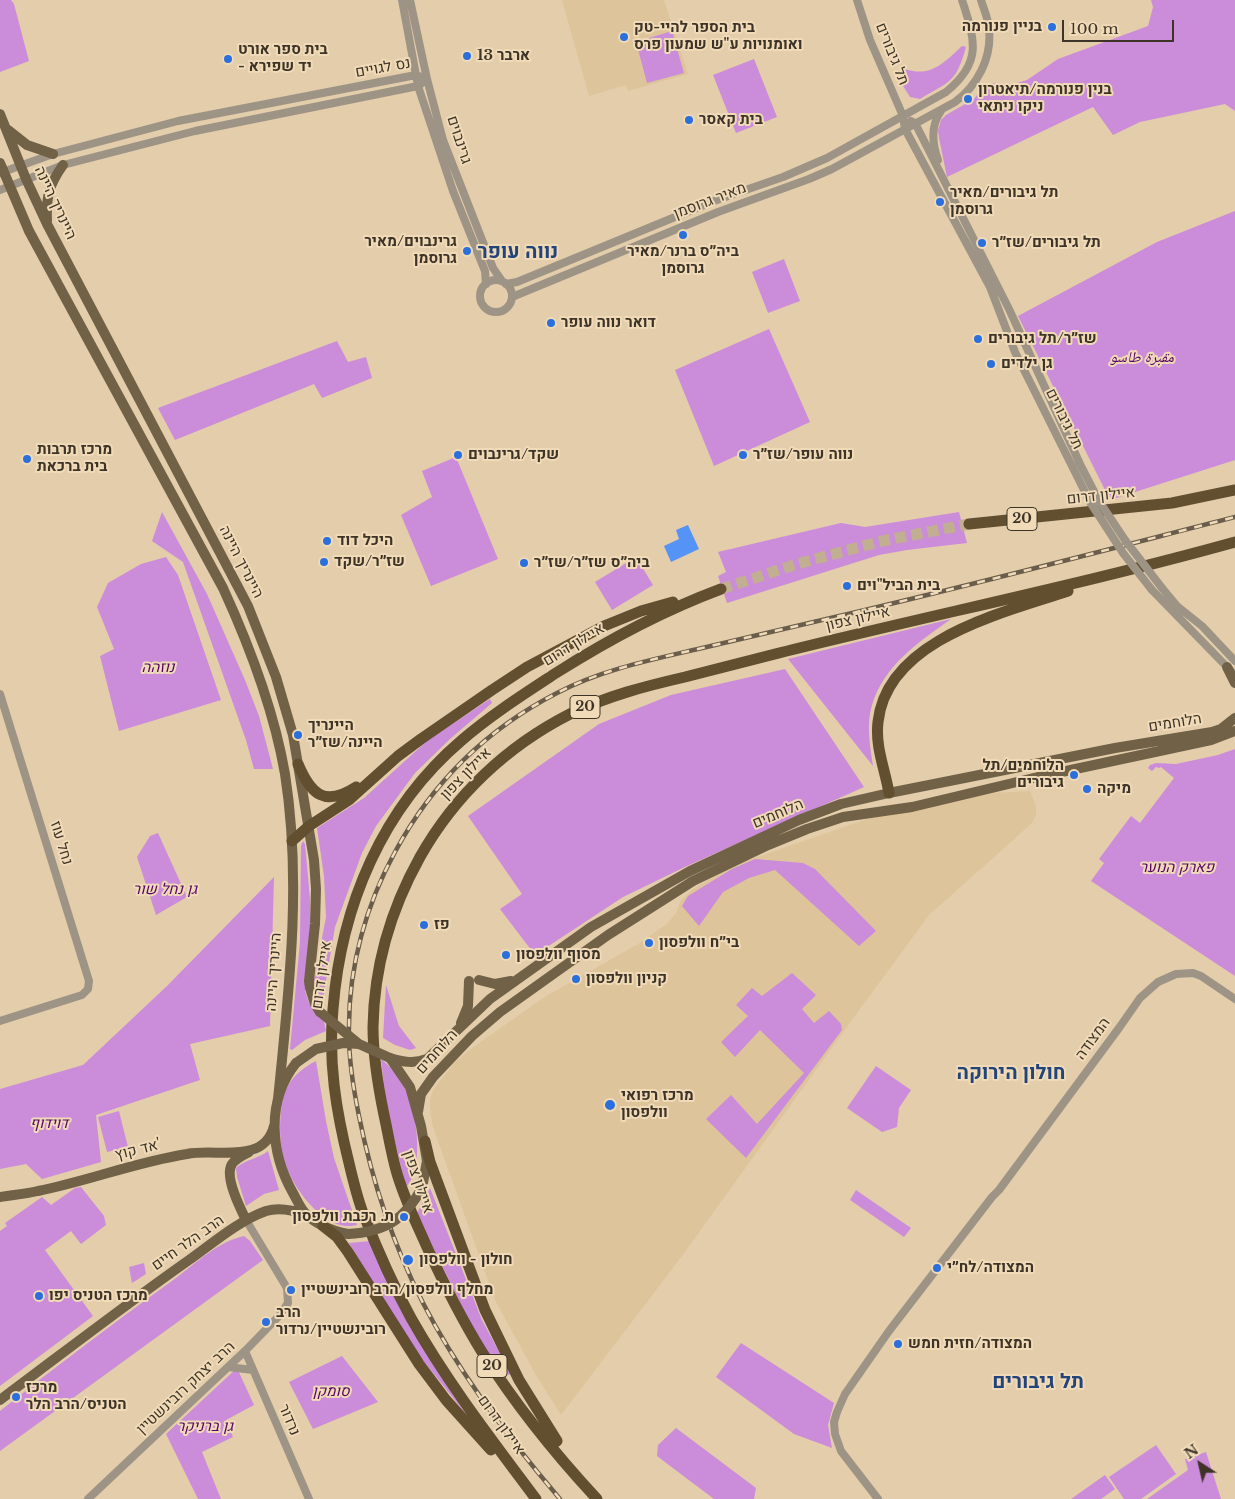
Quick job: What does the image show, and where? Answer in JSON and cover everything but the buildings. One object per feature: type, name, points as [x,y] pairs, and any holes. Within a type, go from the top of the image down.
[{"type":"highway","name":"איילון דרום","points":[[969,524],[1172,503],[1235,490]]},
{"type":"highway","name":"איילון צפון","points":[[597,1499],[528,1416],[482,1352],[444,1284],[404,1194],[395,1168],[376,1067],[373,1029],[374,1005],[390,923],[410,876],[430,839],[460,799],[495,764],[546,727],[597,702],[642,687],[1235,542]]},
{"type":"highway","points":[[889,793],[880,759],[878,723],[883,701],[898,674],[942,638],[962,627],[1143,566]]},
{"type":"highway","name":"איילון דרום","points":[[377,774],[421,740],[492,690],[563,647],[604,626],[641,611],[718,590],[666,612],[601,646],[515,700],[460,741],[422,781],[386,829],[360,885],[343,935],[333,997],[330,1054],[338,1117],[362,1210],[391,1277],[411,1317],[478,1421],[536,1499]]},
{"type":"highway","points":[[298,764],[310,787],[324,797],[336,797],[377,774]]},
{"type":"highway","points":[[292,841],[308,826],[349,800],[377,774]]},
{"type":"highway","points":[[425,1140],[434,1171],[484,1310],[524,1387],[586,1487]]},
{"type":"highway","points":[[323,1226],[337,1237],[348,1252],[419,1364],[446,1400],[536,1499]]},
{"type":"main road","name":"היינריך היינה","points":[[0,114],[20,165],[47,224],[248,606],[267,653],[293,735],[314,860],[316,896],[309,981],[311,995],[320,1012],[359,1044]]},
{"type":"main road","points":[[6,128],[12,135],[27,145],[52,154]]},
{"type":"main road","points":[[47,224],[46,201],[48,191],[52,180],[63,165]]},
{"type":"main road","name":"היינריך היינה","points":[[1,169],[4,188],[29,230],[218,579],[241,628],[263,690],[278,741],[285,774],[292,841],[292,950],[278,1099]]},
{"type":"main road","points":[[1231,664],[1235,683]]},
{"type":"main road","name":"הלוחמים","points":[[393,1061],[410,1063],[427,1059],[490,999],[612,914],[721,856],[821,812],[841,804],[889,793],[1115,748],[1212,732],[1221,729],[1235,718]]},
{"type":"main road","name":"הלוחמים","points":[[418,1112],[418,1103],[426,1086],[472,1036],[500,1012],[608,935],[693,882],[768,845],[843,817],[912,807],[1220,738],[1235,732]]},
{"type":"main road","points":[[876,811],[888,803],[889,793]]},
{"type":"main road","points":[[456,1030],[468,1006],[474,980],[498,984],[519,978]]},
{"type":"main road","points":[[246,1220],[231,1184],[230,1172],[233,1163],[265,1142],[272,1133],[278,1099],[286,1076],[296,1063],[324,1046],[343,1043],[359,1044],[393,1061],[410,1087],[425,1140],[426,1161],[422,1188],[409,1208],[394,1221],[366,1233],[348,1234],[337,1232],[306,1215],[282,1170],[275,1144],[274,1126]]},
{"type":"main road","name":"אד קוץ'","points":[[0,1197],[38,1191],[147,1162],[186,1154],[250,1151]]},
{"type":"main road","name":"הרב הלר חיים","points":[[0,1400],[131,1301],[246,1220],[265,1212],[279,1209],[297,1211],[306,1215]]},
{"type":"street","name":"גרינבוים","points":[[402,0],[418,86],[453,191],[485,271],[486,284]]},
{"type":"street","name":"גרינבוים","points":[[410,0],[443,140],[493,268],[504,282]]},
{"type":"street","name":"תל גיבורים","points":[[857,0],[870,40],[903,116],[905,129],[990,287],[1015,352],[1090,502],[1123,553],[1152,590],[1231,664]]},
{"type":"street","name":"מאיר גרוסמן","points":[[504,282],[517,282],[714,201],[804,168],[833,155],[946,92],[956,84],[970,62],[974,44],[962,0]]},
{"type":"street","name":"מאיר גרוסמן","points":[[512,297],[718,212],[832,169],[966,95],[978,77],[987,56],[990,42],[989,28],[981,0]]},
{"type":"street","points":[[402,78],[414,62]]},
{"type":"street","name":"נס לגויים","points":[[1,169],[178,121],[416,75],[427,78]]},
{"type":"street","name":"נס לגויים","points":[[4,188],[63,165],[195,131],[418,86],[427,78]]},
{"type":"street","points":[[406,88],[425,106]]},
{"type":"street","points":[[942,109],[934,122],[933,138],[936,154],[946,183]]},
{"type":"street","points":[[903,116],[915,123]]},
{"type":"street","name":"תל גיבורים","points":[[915,123],[1010,309],[1080,464],[1099,501],[1125,540],[1162,588],[1178,606],[1202,626],[1231,664],[1235,676]]},
{"type":"street","points":[[493,280],[504,282],[511,292],[511,302],[505,309],[498,312],[488,310],[484,307],[480,298],[481,290],[493,280]]},
{"type":"street","name":"נחל עוז","points":[[0,694],[89,981],[88,989],[82,995],[0,1021]]},
{"type":"street","name":"המצודה","points":[[878,1499],[843,1454],[836,1422],[845,1394],[895,1324],[992,1197],[992,1194],[1002,1185],[1140,998],[1158,982],[1176,974],[1193,973],[1201,976],[1235,999]]},
{"type":"street","name":"הרב יצחק רובינשטיין","points":[[88,1499],[245,1351],[279,1316],[288,1303],[287,1288],[246,1220]]},
{"type":"street","name":"נרדור","points":[[245,1351],[309,1499]]},
{"type":"street","points":[[228,1367],[253,1370]]},
{"type":"shaded area","name":"בית הספר להיי-טק ואומנויות ע\"ש שמעון פרס","points":[[562,0],[664,0],[688,74],[628,91],[626,85],[589,96]]},
{"type":"shaded area","name":"מרכז רפואי וולפסון","points":[[1030,791],[1036,807],[1036,816],[1031,824],[929,915],[682,1256],[561,1415],[537,1377],[495,1300],[433,1127],[430,1100],[433,1090],[454,1063],[468,1051],[543,998],[638,944],[667,924],[676,913],[681,900],[693,889],[734,865],[873,817],[993,793]]},
{"type":"green space","points":[[0,0],[11,0],[14,4],[29,61],[0,72]]},
{"type":"green space","points":[[1151,0],[1235,0],[1235,111],[1225,104],[1140,122],[1113,135],[1093,107],[947,177],[938,130],[941,120],[946,115],[974,99],[985,85],[991,83],[1014,84],[1027,80],[1058,59],[1148,26],[1153,7]]},
{"type":"green space","points":[[672,31],[684,73],[647,83],[636,42]]},
{"type":"green space","points":[[962,46],[966,47],[959,68],[950,80],[920,99],[910,97],[895,73],[903,68],[921,72],[936,68]]},
{"type":"green space","points":[[754,59],[777,117],[736,133],[713,75]]},
{"type":"green space","name":"مقبرة طاسو","points":[[1235,211],[1235,460],[1110,500],[1018,316],[1157,242]]},
{"type":"green space","points":[[784,259],[800,301],[768,313],[752,272]]},
{"type":"green space","points":[[769,329],[810,422],[714,466],[675,370]]},
{"type":"green space","points":[[337,341],[348,362],[366,357],[372,378],[322,398],[314,384],[175,440],[158,408]]},
{"type":"green space","points":[[456,457],[498,559],[431,586],[401,515],[432,497],[422,471]]},
{"type":"green space","points":[[162,512],[207,594],[245,680],[259,716],[273,769],[254,769],[246,740],[183,562],[152,541]]},
{"type":"green space","points":[[959,512],[967,543],[879,555],[727,603],[718,576],[726,572],[718,552],[841,523],[865,527]]},
{"type":"green space","name":"נוזהה","points":[[166,557],[178,575],[221,700],[119,731],[100,656],[114,649],[97,607],[108,583],[141,564]]},
{"type":"green space","points":[[636,557],[653,585],[612,610],[595,582]]},
{"type":"green space","points":[[951,619],[904,656],[885,678],[878,691],[872,705],[869,720],[873,766],[788,659]]},
{"type":"green space","points":[[785,669],[864,787],[687,866],[623,897],[535,955],[500,909],[522,894],[468,816],[599,724],[671,695]]},
{"type":"green space","points":[[490,699],[492,703],[450,739],[415,773],[376,826],[362,853],[335,927],[322,1004],[314,980],[326,917],[324,876],[317,828],[364,798],[427,741]]},
{"type":"green space","name":"פארק הנוער","points":[[1235,749],[1235,976],[1091,881],[1104,863],[1099,859],[1131,816],[1140,823],[1174,778],[1161,767],[1156,767],[1152,771],[1148,768],[1150,765],[1156,763],[1176,764],[1218,755]]},
{"type":"green space","name":"גן נחל שור","points":[[158,833],[187,897],[156,915],[137,857],[150,836]]},
{"type":"green space","points":[[303,841],[305,844],[310,899],[310,927],[305,991],[309,1003],[324,1021],[326,1031],[305,1040],[292,1050],[290,1049],[300,942],[301,846]]},
{"type":"green space","points":[[755,859],[803,863],[815,869],[876,931],[859,946],[775,870],[749,878],[723,892],[699,926],[682,906],[688,896],[732,869]]},
{"type":"green space","name":"דוידוף","points":[[274,877],[270,1026],[190,1044],[200,1080],[96,1115],[101,1162],[42,1179],[26,1164],[0,1169],[0,1089],[83,1065],[167,986]]},
{"type":"green space","points":[[792,973],[816,995],[802,1009],[814,1023],[829,1011],[841,1024],[842,1030],[746,1158],[706,1119],[731,1095],[757,1124],[804,1073],[760,1030],[735,1057],[721,1042],[748,1016],[736,1005],[752,988],[762,996]]},
{"type":"green space","points":[[386,985],[399,1026],[416,1048],[410,1050],[395,1045],[383,1038]]},
{"type":"green space","points":[[381,1059],[395,1072],[404,1085],[410,1098],[415,1119],[416,1165],[414,1174],[406,1188],[386,1103]]},
{"type":"green space","points":[[316,1061],[334,1158],[357,1225],[345,1226],[336,1223],[317,1211],[301,1194],[284,1159],[280,1125],[284,1095],[290,1082],[296,1075]]},
{"type":"green space","points":[[876,1066],[911,1090],[899,1108],[897,1127],[882,1132],[847,1108]]},
{"type":"green space","points":[[119,1111],[128,1147],[107,1152],[98,1117]]},
{"type":"green space","points":[[268,1151],[279,1190],[264,1194],[246,1206],[236,1168]]},
{"type":"green space","name":"מרכז הטניס יפו","points":[[81,1187],[104,1216],[106,1225],[81,1244],[71,1231],[45,1250],[93,1316],[0,1386],[0,1231],[7,1226],[5,1223],[42,1197],[51,1205],[75,1188]]},
{"type":"green space","points":[[430,1188],[482,1320],[511,1374],[504,1376],[478,1339],[430,1241],[415,1217]]},
{"type":"green space","points":[[856,1190],[911,1228],[904,1237],[850,1200]]},
{"type":"green space","points":[[244,1236],[250,1241],[263,1260],[0,1451],[0,1411],[87,1343],[208,1253]]},
{"type":"green space","points":[[371,1241],[492,1447],[414,1349],[349,1243]]},
{"type":"green space","points":[[144,1263],[146,1274],[132,1283],[129,1267]]},
{"type":"green space","points":[[741,1343],[834,1403],[828,1425],[832,1448],[794,1434],[716,1377]]},
{"type":"green space","name":"סומקן","points":[[342,1356],[378,1402],[313,1429],[289,1382]]},
{"type":"green space","name":"גן ברניקר","points":[[237,1368],[254,1405],[226,1420],[233,1437],[202,1452],[221,1499],[198,1499],[166,1434]]},
{"type":"green space","points":[[676,1428],[756,1488],[754,1499],[714,1499],[657,1456],[658,1445]]},
{"type":"green space","points":[[1156,1445],[1176,1474],[1141,1499],[1124,1499],[1109,1477]]},
{"type":"green space","points":[[1206,1452],[1221,1499],[1147,1499],[1188,1470],[1185,1459]]},
{"type":"green space","points":[[1105,1475],[1115,1489],[1101,1499],[1071,1499]]},
{"type":"water","points":[[688,525],[699,549],[671,562],[664,546],[679,539],[676,530]]},
{"type":"tunnel","points":[[721,589],[797,564],[882,541],[969,524]]},
{"type":"railway","points":[[560,1499],[486,1405],[452,1355],[423,1303],[402,1258],[377,1188],[364,1140],[355,1094],[350,1060],[349,1026],[352,981],[361,936],[385,872],[395,852],[426,803],[464,760],[507,723],[557,693],[591,678],[644,662],[935,593],[1235,517]]},
{"type":"place","name":"בניין פנורמה","points":[[1052,27]]},
{"type":"place","name":"בית הספר להיי-טק ואומנויות ע\"ש שמעון פרס","points":[[624,37]]},
{"type":"place","name":"ארבר 13","points":[[467,56]]},
{"type":"place","name":"בית ספר אורט - יד שפירא","points":[[228,59]]},
{"type":"place","name":"בנין פנורמה/תיאטרון ניקו ניתאי","points":[[968,99]]},
{"type":"place","name":"בית קאסר","points":[[689,120]]},
{"type":"place","name":"תל גיבורים/מאיר גרוסמן","points":[[940,202]]},
{"type":"place","name":"ביה״ס ברנר/מאיר גרוסמן","points":[[683,235]]},
{"type":"place","name":"תל גיבורים/שז״ר","points":[[982,243]]},
{"type":"place","name":"גרינבוים/מאיר גרוסמן","points":[[467,251]]},
{"type":"place","name":"דואר נווה עופר","points":[[551,323]]},
{"type":"place","name":"שז״ר/תל גיבורים","points":[[978,339]]},
{"type":"place","name":"גן ילדים","points":[[991,364]]},
{"type":"place","name":"שקד/גרינבוים","points":[[458,455]]},
{"type":"place","name":"נווה עופר/שז״ר","points":[[743,455]]},
{"type":"place","name":"מרכז תרבות בית ברכאת","points":[[27,459]]},
{"type":"place","name":"היכל דוד","points":[[327,541]]},
{"type":"place","name":"שז״ר/שקד","points":[[324,562]]},
{"type":"place","name":"ביה״ס שז״ר/שז״ר","points":[[524,563]]},
{"type":"place","name":"בית הביל\"וים","points":[[847,586]]},
{"type":"place","name":"היינריך היינה/שז״ר","points":[[298,735]]},
{"type":"place","name":"הלוחמים/תל גיבורים","points":[[1074,775]]},
{"type":"place","name":"מיקה","points":[[1087,789]]},
{"type":"place","name":"פז","points":[[424,925]]},
{"type":"place","name":"בי״ח וולפסון","points":[[649,943]]},
{"type":"place","name":"מסוף וולפסון","points":[[506,955]]},
{"type":"place","name":"קניון וולפסון","points":[[576,979]]},
{"type":"place","name":"מרכז רפואי וולפסון","points":[[610,1105]]},
{"type":"place","name":"ת. רכבת וולפסון","points":[[404,1217]]},
{"type":"place","name":"חולון - וולפסון","points":[[408,1260]]},
{"type":"place","name":"המצודה/לח״י","points":[[937,1268]]},
{"type":"place","name":"מחלף וולפסון/הרב רובינשטיין","points":[[291,1290]]},
{"type":"place","name":"מרכז הטניס יפו","points":[[39,1296]]},
{"type":"place","name":"הרב רובינשטיין/נרדור","points":[[266,1322]]},
{"type":"place","name":"המצודה/חזית חמש","points":[[898,1344]]},
{"type":"place","name":"מרכז הטניס/הרב הלר","points":[[16,1397]]},
{"type":"district","name":"נווה עופר","points":[[518,252]]},
{"type":"district","name":"חולון הירוקה","points":[[1011,1073]]},
{"type":"district","name":"תל גיבורים","points":[[1038,1382]]}]
